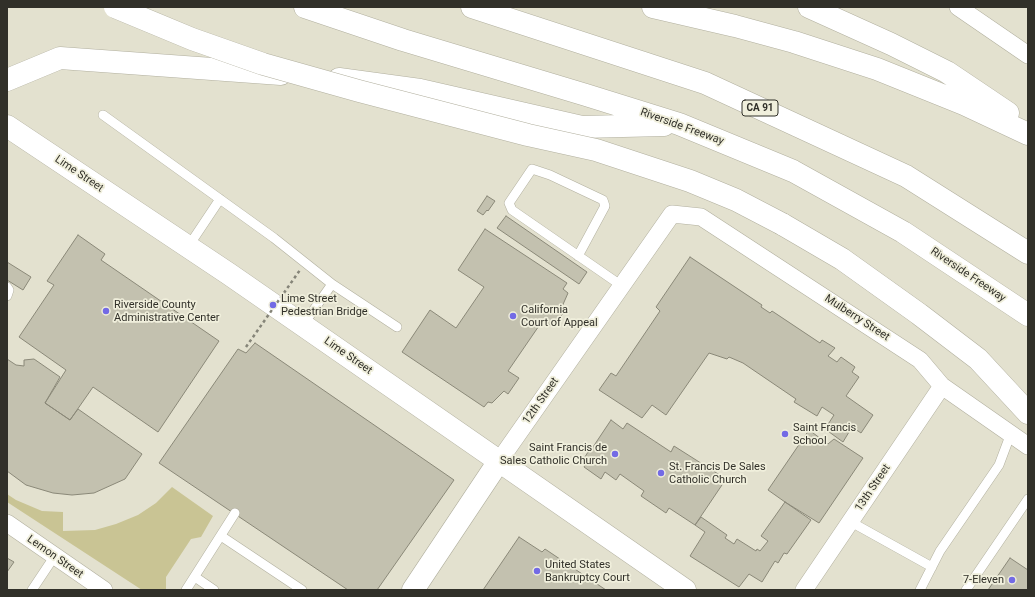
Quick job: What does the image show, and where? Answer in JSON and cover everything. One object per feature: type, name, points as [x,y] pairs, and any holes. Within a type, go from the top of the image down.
[{"type":"main road","points":[[116,7],[192,39],[262,64],[528,135],[596,150],[690,181],[736,200],[782,224],[842,259],[919,314],[978,359],[1028,413]]},
{"type":"main road","name":"Riverside Freeway","points":[[305,7],[403,40],[679,124],[792,171],[903,232],[1028,315]]},
{"type":"main road","name":"CA 91","points":[[472,7],[705,83],[906,176],[1028,253]]},
{"type":"main road","points":[[653,7],[735,26],[794,42],[877,69],[964,104],[1028,133]]},
{"type":"main road","points":[[809,7],[891,44],[948,72],[1005,111],[1028,133]]},
{"type":"main road","points":[[7,80],[60,58],[243,71],[363,82],[420,90],[582,127],[679,124]]},
{"type":"main road","name":"Lime Street","points":[[7,126],[303,325],[685,590]]},
{"type":"main road","name":"12th Street","points":[[413,590],[499,460]]},
{"type":"street","points":[[958,7],[1028,55]]},
{"type":"street","name":"12th Street","points":[[499,460],[672,214]]},
{"type":"street","name":"Mulberry Street","points":[[672,214],[701,217],[920,360],[942,386],[1028,446]]},
{"type":"street","name":"13th Street","points":[[804,590],[942,386]]},
{"type":"street","name":"Lemon Street","points":[[7,523],[54,557],[104,590]]},
{"type":"lane","points":[[104,115],[274,238],[332,284],[397,327]]},
{"type":"lane","points":[[578,256],[605,206],[603,200],[550,175],[532,169],[509,203],[512,210],[578,256],[622,286]]},
{"type":"lane","points":[[188,247],[220,200]]},
{"type":"lane","points":[[303,325],[332,284]]},
{"type":"lane","points":[[7,287],[9,290],[7,296]]},
{"type":"lane","points":[[920,590],[940,550],[999,466],[1011,433]]},
{"type":"lane","points":[[966,590],[1028,499]]},
{"type":"lane","points":[[186,590],[235,513]]},
{"type":"lane","points":[[851,522],[932,567]]},
{"type":"lane","points":[[221,536],[302,590]]},
{"type":"lane","points":[[32,590],[54,557]]},
{"type":"lane","points":[[195,577],[214,590]]},
{"type":"path","points":[[246,347],[300,270]]},
{"type":"shaded area","points":[[172,487],[213,516],[201,537],[191,539],[166,577],[166,590],[142,590],[7,502],[7,494],[16,500],[42,511],[63,512],[63,531],[95,530],[116,524],[138,515],[156,503]]},
{"type":"building","points":[[487,196],[495,201],[483,215],[477,211]]},
{"type":"building","points":[[506,216],[587,272],[579,284],[497,228]]},
{"type":"building","name":"California Court of Appeal","points":[[485,229],[567,283],[563,289],[568,293],[561,309],[564,312],[553,327],[543,320],[508,371],[519,378],[508,394],[504,391],[492,403],[488,402],[484,407],[402,352],[430,310],[456,328],[484,287],[458,270]]},
{"type":"building","name":"Riverside County Administrative Center","points":[[78,235],[105,254],[101,260],[219,341],[158,432],[93,387],[70,420],[45,403],[66,370],[19,337],[54,285],[47,281]]},
{"type":"building","points":[[690,257],[762,305],[761,307],[770,313],[772,311],[820,343],[822,340],[835,348],[828,356],[837,362],[841,357],[855,367],[852,372],[859,377],[846,396],[873,415],[861,433],[852,427],[843,442],[825,429],[834,415],[822,407],[817,416],[794,402],[796,399],[743,363],[729,357],[727,359],[709,353],[666,415],[652,405],[642,418],[599,390],[611,373],[616,376],[660,311],[656,307]]},
{"type":"building","points":[[7,262],[31,277],[23,290],[7,280]]},
{"type":"building","points":[[255,343],[454,480],[377,590],[348,590],[159,463],[238,349],[246,353]]},
{"type":"building","points":[[7,359],[16,365],[24,366],[24,360],[34,359],[60,377],[45,403],[70,420],[78,409],[142,454],[125,479],[94,493],[72,495],[53,493],[26,485],[7,471]]},
{"type":"building","name":"St. Francis De Sales Catholic Church","points":[[611,420],[623,429],[627,423],[671,452],[674,446],[726,479],[695,525],[669,508],[666,513],[641,496],[644,491],[620,474],[616,480],[605,472],[601,479],[584,467],[587,462],[583,460]]},
{"type":"building","points":[[809,430],[828,444],[834,439],[863,458],[819,523],[768,490]]},
{"type":"building","points":[[785,502],[811,520],[787,554],[784,553],[778,563],[775,561],[762,582],[749,574],[739,587],[690,556],[705,532],[695,525],[701,517],[727,535],[725,538],[734,544],[737,539],[756,551],[757,549],[760,551],[768,541],[761,536]]},
{"type":"building","name":"United States Bankruptcy Court","points":[[519,537],[542,552],[545,549],[606,590],[483,590]]},
{"type":"building","points":[[7,558],[14,562],[7,572]]},
{"type":"building","name":"7-Eleven","points":[[1010,558],[1028,570],[1028,590],[988,590]]},
{"type":"place","name":"Lime Street Pedestrian Bridge","points":[[273,305]]},
{"type":"place","name":"Riverside County Administrative Center","points":[[106,311]]},
{"type":"place","name":"California Court of Appeal","points":[[513,316]]},
{"type":"place","name":"Saint Francis School","points":[[785,434]]},
{"type":"place","name":"Saint Francis de Sales Catholic Church","points":[[615,454]]},
{"type":"place","name":"St. Francis De Sales Catholic Church","points":[[661,473]]},
{"type":"place","name":"United States Bankruptcy Court","points":[[537,571]]},
{"type":"place","name":"7-Eleven","points":[[1012,580]]}]
